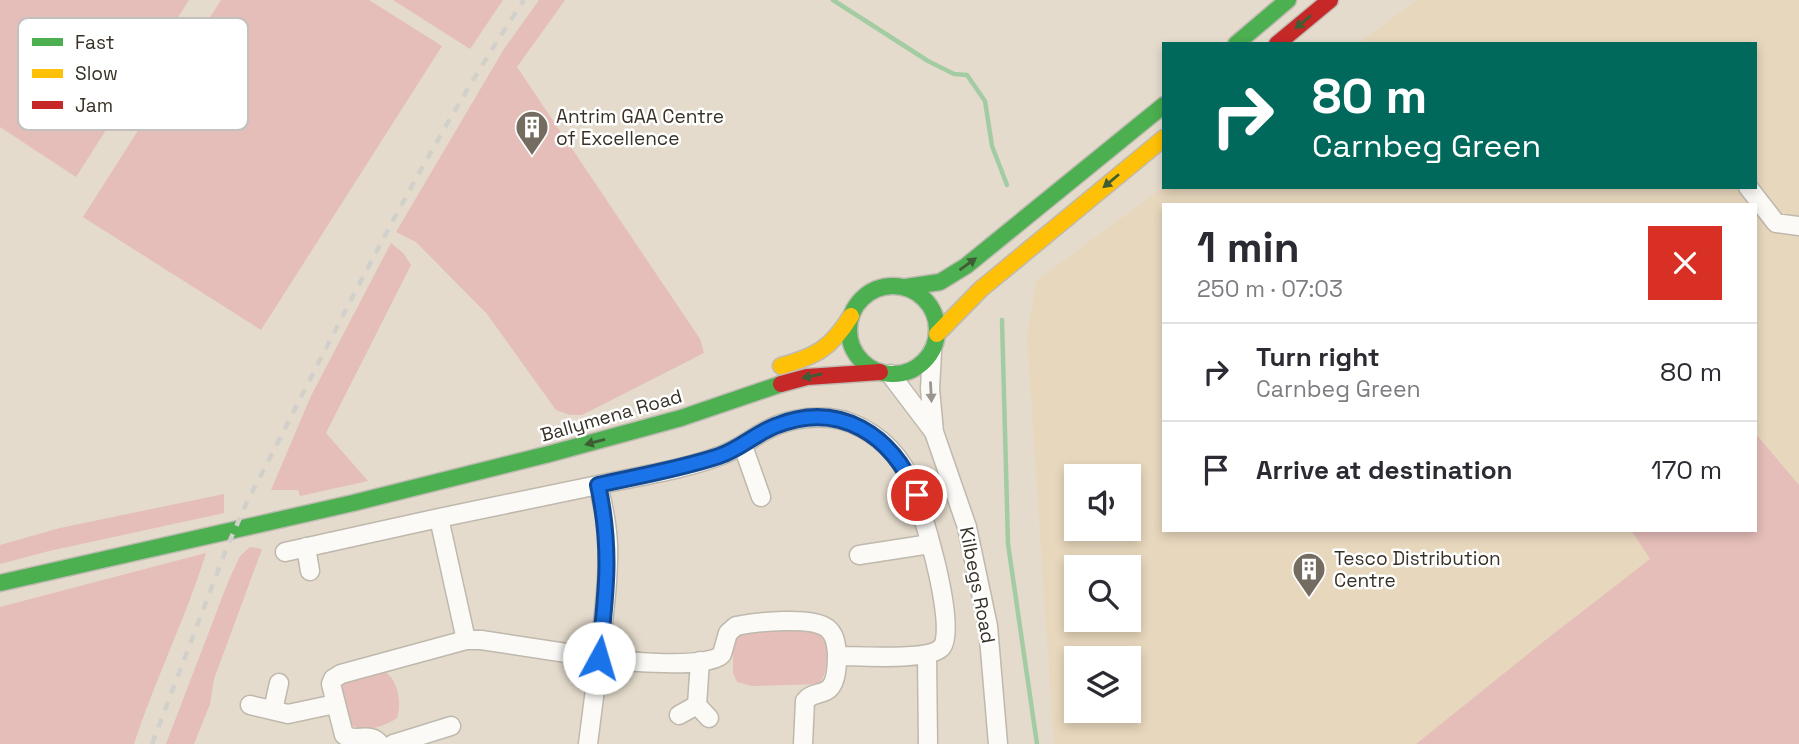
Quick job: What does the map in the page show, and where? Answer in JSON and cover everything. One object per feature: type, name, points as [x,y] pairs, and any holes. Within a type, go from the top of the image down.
[{"type":"highway","points":[[1238,42],[1288,0]]},
{"type":"highway","points":[[1279,42],[1330,0]]},
{"type":"highway","points":[[769,369],[802,361],[824,351],[837,340],[855,307],[870,292],[894,285],[906,287],[940,282],[966,266],[1162,107]]},
{"type":"highway","points":[[851,316],[851,344],[868,366],[885,373],[900,374],[918,366],[934,343],[981,289],[1162,140]]},
{"type":"highway","points":[[906,287],[919,294],[930,305],[936,319],[934,343]]},
{"type":"highway","name":"Ballymena Road","points":[[0,583],[353,503],[681,418],[753,392],[807,377],[885,373]]},
{"type":"highway","name":"Ballymena Road","points":[[353,503],[603,422]]},
{"type":"street","points":[[1750,189],[1776,223],[1799,226]]},
{"type":"street","name":"Kilbegs Road","points":[[934,343],[930,389],[934,432],[967,527],[988,626],[998,744]]},
{"type":"street","name":"Kilbegs Road","points":[[885,373],[934,432]]},
{"type":"street","points":[[285,551],[682,466],[720,456],[743,446],[774,426],[802,419],[830,418],[864,429],[886,445],[903,466],[917,495],[930,544],[944,602],[947,635],[943,647],[927,655],[837,656]]},
{"type":"street","points":[[743,446],[761,497]]},
{"type":"street","points":[[588,744],[607,576],[606,520],[598,485]]},
{"type":"street","points":[[439,518],[466,640]]},
{"type":"street","points":[[859,555],[930,544]]},
{"type":"street","points":[[306,547],[310,570]]},
{"type":"street","points":[[380,744],[370,737],[350,738],[344,735],[331,684],[335,676],[466,640],[646,663],[719,659],[724,652],[730,630],[750,624],[803,622],[820,624],[832,633],[837,656],[835,678],[830,688],[808,697],[805,701],[803,744]]},
{"type":"street","points":[[927,655],[928,744]]},
{"type":"street","points":[[679,715],[703,711],[700,661]]},
{"type":"street","points":[[273,710],[279,683]]},
{"type":"street","points":[[250,705],[288,714],[335,704]]},
{"type":"street","points":[[393,744],[451,726]]},
{"type":"shaded area","points":[[0,0],[189,0],[178,18],[18,18],[18,130],[106,130],[76,177],[0,127]]},
{"type":"shaded area","points":[[221,0],[369,0],[442,46],[261,330],[83,217],[138,130],[248,130],[248,18],[210,18]]},
{"type":"shaded area","points":[[393,0],[503,0],[470,49]]},
{"type":"shaded area","points":[[539,0],[565,0],[517,67],[700,339],[704,353],[582,415],[570,415],[556,410],[487,314],[416,242],[396,232],[504,49]]},
{"type":"shaded area","points":[[1417,0],[1799,0],[1799,485],[1757,435],[1757,203],[1162,203],[1162,532],[1632,532],[1650,559],[1416,744],[1054,744],[1027,337],[1036,281],[1162,188],[1757,189],[1757,42],[1361,42]]},
{"type":"shaded area","points":[[391,243],[403,253],[411,265],[326,433],[368,481],[300,496],[298,490],[271,490],[311,396]]},
{"type":"shaded area","points":[[1757,435],[1799,485],[1799,744],[1416,744],[1543,642],[1650,559],[1632,532],[1757,532]]},
{"type":"shaded area","points":[[224,494],[224,513],[0,564],[0,545],[60,528]]},
{"type":"shaded area","points":[[250,547],[262,549],[214,679],[210,704],[194,744],[166,744],[228,582],[240,556]]},
{"type":"shaded area","points":[[206,553],[134,744],[0,744],[0,607]]},
{"type":"shaded area","points":[[812,629],[823,634],[826,646],[826,667],[819,684],[752,686],[737,682],[733,673],[733,640],[741,631]]},
{"type":"shaded area","points":[[383,671],[392,679],[398,692],[397,718],[373,728],[355,727],[350,724],[344,707],[341,696],[343,686],[346,681]]},
{"type":"waterway","points":[[833,0],[928,61],[954,74],[967,75],[985,101],[992,146],[1007,185]]},
{"type":"waterway","points":[[1002,320],[1008,544],[1037,744]]},
{"type":"railway","points":[[152,744],[227,547],[248,500],[413,184],[485,60],[524,0]]},
{"type":"traffic: fast","points":[[1238,42],[1288,0]]},
{"type":"traffic: fast","points":[[906,287],[940,282],[966,266],[1162,107]]},
{"type":"traffic: fast","points":[[893,286],[910,289],[924,299],[934,313],[937,330],[934,347],[924,361],[910,371],[893,374],[876,371],[862,361],[852,347],[849,330],[852,313],[862,299],[876,289],[893,286]]},
{"type":"traffic: fast","points":[[0,583],[353,503],[549,454],[681,418],[781,384]]},
{"type":"traffic: slow","points":[[937,334],[981,289],[1162,140]]},
{"type":"traffic: slow","points":[[781,366],[822,349],[837,336],[851,316]]},
{"type":"traffic: jam","points":[[1279,42],[1330,0]]},
{"type":"traffic: jam","points":[[781,384],[807,377],[880,372]]},
{"type":"place","name":"Antrim GAA Centre of Excellence","points":[[532,157]]},
{"type":"place","name":"Tesco Distribution Centre","points":[[1309,599]]},
{"type":"route","points":[[599,658],[608,544],[598,485],[720,456],[743,446],[774,426],[787,422],[830,418],[864,429],[886,445],[903,466],[917,495]]}]
